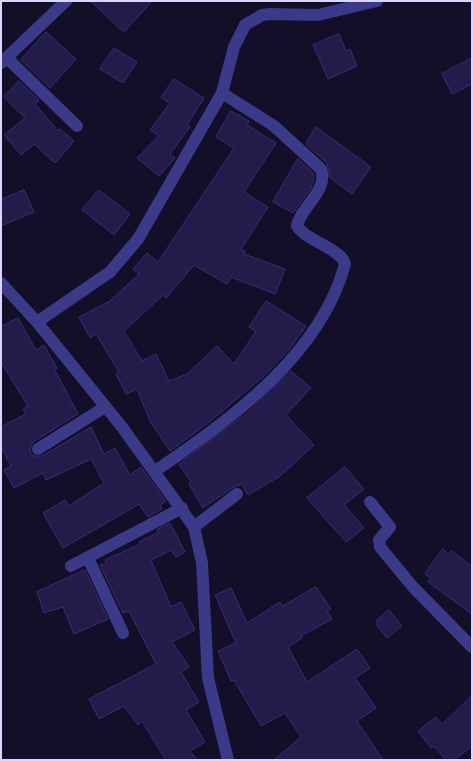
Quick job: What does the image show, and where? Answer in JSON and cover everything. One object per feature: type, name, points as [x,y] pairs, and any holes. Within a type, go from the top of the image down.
[{"type":"street","points":[[66,1],[4,61],[77,126]]},
{"type":"street","points":[[37,322],[110,272],[130,250],[222,92],[238,35],[251,20],[270,14],[333,13],[377,1]]},
{"type":"street","points":[[155,470],[239,408],[287,365],[304,346],[322,318],[338,287],[345,264],[339,255],[306,235],[297,226],[320,186],[323,178],[321,169],[274,126],[222,92]]},
{"type":"street","points":[[1,283],[37,322],[155,470],[194,527],[202,563],[206,657],[210,691],[228,760]]},
{"type":"street","points":[[38,449],[105,407]]},
{"type":"street","points":[[194,527],[237,494]]},
{"type":"street","points":[[370,502],[390,527],[379,540],[380,547],[418,593],[472,647]]},
{"type":"street","points":[[70,566],[182,508]]},
{"type":"street","points":[[88,558],[123,633]]},
{"type":"building","points":[[91,1],[152,1],[124,32]]},
{"type":"building","points":[[46,32],[76,59],[50,88],[21,60]]},
{"type":"building","points":[[339,34],[346,51],[350,49],[357,66],[328,79],[313,45]]},
{"type":"building","points":[[114,48],[137,62],[123,83],[100,69]]},
{"type":"building","points":[[472,58],[472,84],[452,94],[442,74]]},
{"type":"building","points":[[174,79],[204,98],[187,125],[190,127],[170,154],[175,158],[159,176],[137,158],[159,136],[150,130],[170,103],[161,98]]},
{"type":"building","points":[[19,81],[39,100],[35,104],[58,131],[60,129],[74,141],[55,163],[34,144],[21,155],[4,135],[25,118],[4,97]]},
{"type":"building","points":[[231,111],[249,121],[247,125],[276,143],[244,192],[268,207],[241,249],[245,251],[244,254],[285,269],[275,294],[231,277],[227,284],[194,265],[166,298],[163,295],[124,331],[142,361],[156,354],[169,381],[187,374],[217,346],[234,364],[256,331],[249,327],[266,301],[306,326],[288,351],[263,377],[208,423],[170,451],[150,421],[137,389],[126,394],[116,374],[119,372],[96,334],[90,338],[79,317],[110,301],[139,274],[133,269],[147,253],[158,262],[234,148],[216,137]]},
{"type":"building","points":[[316,127],[371,167],[352,194],[330,178],[327,163],[306,144]]},
{"type":"building","points":[[298,159],[313,173],[314,177],[311,188],[293,213],[273,202]]},
{"type":"building","points":[[24,190],[34,212],[1,226],[1,200]]},
{"type":"building","points":[[99,190],[130,214],[114,235],[82,210]]},
{"type":"building","points":[[18,318],[36,350],[44,345],[78,414],[33,442],[30,449],[31,454],[42,456],[91,427],[104,454],[115,448],[130,475],[141,467],[166,501],[160,505],[162,509],[148,517],[139,504],[63,548],[43,513],[65,500],[69,506],[104,483],[91,459],[46,480],[43,473],[14,488],[4,470],[11,466],[1,447],[1,427],[26,414],[23,409],[28,406],[1,362],[1,327]]},
{"type":"building","points":[[291,371],[311,388],[286,415],[314,445],[280,476],[248,495],[242,484],[232,488],[203,508],[189,484],[191,482],[179,464],[247,413]]},
{"type":"building","points":[[345,467],[364,489],[344,505],[364,528],[346,542],[307,498]]},
{"type":"building","points":[[170,523],[185,552],[176,557],[171,550],[151,560],[171,607],[181,602],[195,630],[172,642],[189,667],[181,672],[199,702],[186,710],[205,742],[190,751],[197,760],[166,760],[142,721],[138,725],[124,706],[99,719],[89,699],[156,664],[129,611],[123,613],[100,565],[107,563],[105,560],[140,544],[139,542],[159,532],[157,530]]},
{"type":"building","points":[[443,549],[448,554],[451,551],[472,566],[472,614],[428,582],[431,578],[425,574]]},
{"type":"building","points":[[85,570],[108,619],[74,634],[63,607],[44,613],[37,592]]},
{"type":"building","points":[[316,587],[331,609],[327,611],[332,619],[301,636],[302,638],[288,647],[307,682],[357,649],[370,668],[355,678],[376,708],[357,721],[383,760],[274,760],[301,737],[285,713],[261,726],[234,680],[231,681],[218,651],[236,643],[215,595],[231,588],[247,623],[280,602],[282,606]]},
{"type":"building","points":[[389,610],[402,626],[387,638],[377,626],[377,620]]},
{"type":"building","points":[[472,696],[472,746],[454,760],[446,760],[434,746],[431,748],[418,731],[436,717],[442,724]]}]
